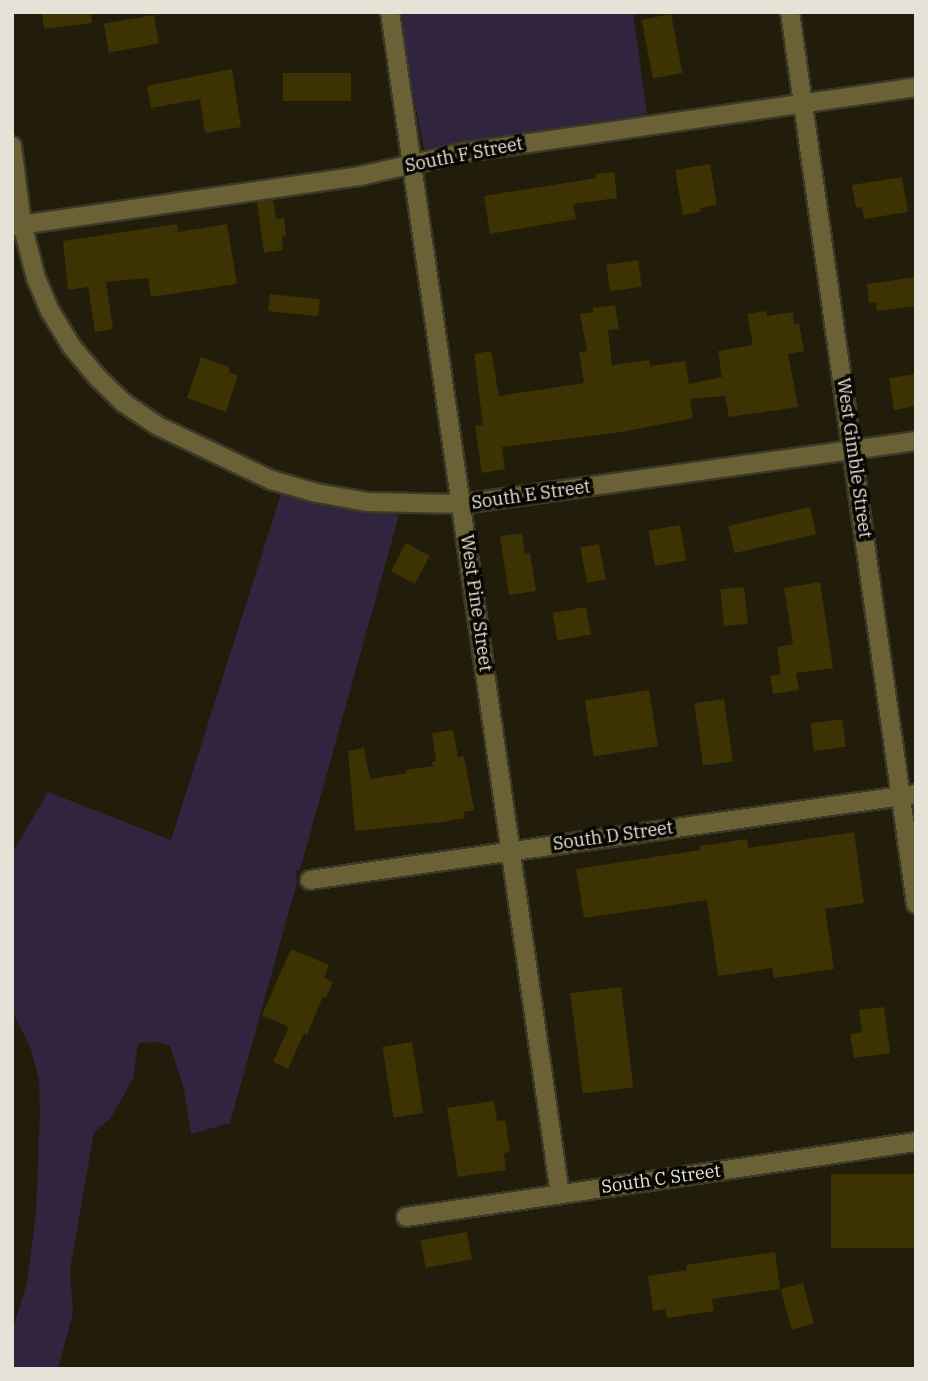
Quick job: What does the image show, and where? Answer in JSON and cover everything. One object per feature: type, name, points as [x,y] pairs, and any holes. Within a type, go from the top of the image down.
[{"type":"street","name":"West Pine Street","points":[[390,12],[395,64],[413,162],[560,1194]]},
{"type":"street","name":"West Gimble Street","points":[[790,12],[853,450],[908,795],[916,904]]},
{"type":"street","name":"South F Street","points":[[17,225],[360,176],[466,152],[916,87]]},
{"type":"street","name":"South E Street","points":[[12,146],[17,225],[50,312],[72,347],[98,379],[158,426],[253,473],[317,493],[368,502],[462,504],[916,441]]},
{"type":"street","name":"South D Street","points":[[310,880],[908,795]]},
{"type":"street","name":"South C Street","points":[[406,1217],[916,1142]]},
{"type":"shaded area","points":[[402,12],[633,12],[647,114],[424,149],[407,62]]},
{"type":"shaded area","points":[[281,494],[343,509],[399,515],[300,870],[296,871],[297,882],[230,1123],[191,1134],[184,1089],[170,1046],[159,1042],[138,1043],[133,1079],[110,1119],[94,1132],[70,1270],[73,1313],[58,1369],[12,1369],[12,1332],[27,1283],[36,1213],[40,1113],[39,1080],[31,1049],[12,1011],[12,854],[48,792],[171,840]]},
{"type":"building","points":[[42,12],[91,12],[92,23],[44,29]]},
{"type":"building","points":[[671,14],[682,73],[653,79],[642,20]]},
{"type":"building","points":[[154,15],[159,44],[109,52],[104,24]]},
{"type":"building","points":[[232,69],[241,127],[205,133],[200,99],[151,108],[147,86]]},
{"type":"building","points":[[283,73],[351,73],[351,101],[283,101]]},
{"type":"building","points":[[710,164],[717,205],[700,208],[701,212],[683,215],[675,170]]},
{"type":"building","points":[[614,172],[617,198],[573,204],[576,219],[490,234],[484,196],[596,178],[595,174]]},
{"type":"building","points":[[902,177],[908,212],[864,219],[862,207],[856,208],[852,185]]},
{"type":"building","points":[[273,200],[276,219],[284,218],[286,235],[282,236],[283,250],[264,253],[257,202]]},
{"type":"building","points":[[177,224],[178,232],[227,224],[237,284],[151,297],[148,278],[106,282],[113,329],[95,332],[88,287],[68,290],[63,241]]},
{"type":"building","points":[[638,260],[642,287],[610,291],[606,264]]},
{"type":"building","points":[[916,277],[916,306],[877,311],[876,302],[869,303],[867,284]]},
{"type":"building","points":[[270,294],[320,299],[318,316],[268,311]]},
{"type":"building","points":[[615,305],[619,329],[608,330],[612,365],[649,360],[650,366],[685,361],[689,384],[722,377],[718,351],[753,345],[747,314],[766,311],[767,316],[793,312],[794,324],[799,324],[804,351],[788,354],[798,407],[729,417],[725,396],[690,399],[693,418],[622,432],[502,447],[505,469],[482,473],[475,426],[483,425],[474,354],[491,351],[499,396],[584,383],[579,352],[587,351],[580,314],[593,312],[593,308]]},
{"type":"building","points":[[201,357],[230,367],[229,372],[238,375],[226,412],[187,398]]},
{"type":"building","points":[[916,374],[916,406],[894,410],[889,378]]},
{"type":"building","points":[[810,507],[816,534],[734,553],[728,526]]},
{"type":"building","points":[[680,525],[686,560],[655,566],[648,531]]},
{"type":"building","points":[[522,533],[525,554],[530,553],[536,591],[509,595],[500,536]]},
{"type":"building","points":[[406,543],[430,556],[415,584],[391,571]]},
{"type":"building","points":[[599,544],[606,579],[587,583],[580,548]]},
{"type":"building","points":[[820,582],[833,668],[796,673],[799,690],[773,694],[770,676],[781,674],[777,647],[793,644],[784,588]]},
{"type":"building","points":[[744,587],[748,624],[724,626],[720,590]]},
{"type":"building","points":[[586,607],[591,635],[557,640],[553,613]]},
{"type":"building","points":[[649,690],[658,746],[594,756],[585,700]]},
{"type":"building","points":[[724,699],[733,761],[703,766],[694,703]]},
{"type":"building","points":[[842,719],[846,747],[814,751],[810,723]]},
{"type":"building","points":[[453,730],[458,757],[464,756],[474,810],[464,812],[465,818],[443,822],[355,831],[348,751],[364,748],[370,779],[407,773],[406,770],[433,766],[432,762],[436,761],[432,733]]},
{"type":"building","points":[[854,832],[864,903],[825,909],[834,969],[774,978],[772,968],[718,976],[707,900],[584,918],[576,869],[700,850],[700,846],[747,839],[748,848]]},
{"type":"building","points":[[291,949],[329,965],[324,978],[333,982],[326,998],[323,996],[307,1035],[304,1033],[288,1069],[273,1062],[289,1027],[262,1015]]},
{"type":"building","points":[[621,987],[633,1087],[583,1093],[570,993]]},
{"type":"building","points":[[884,1007],[890,1053],[854,1058],[850,1034],[862,1032],[859,1010]]},
{"type":"building","points":[[412,1042],[423,1113],[394,1118],[382,1047]]},
{"type":"building","points":[[494,1101],[497,1121],[505,1120],[510,1152],[504,1153],[506,1170],[458,1177],[447,1108]]},
{"type":"building","points":[[831,1174],[916,1174],[916,1248],[831,1248]]},
{"type":"building","points":[[467,1232],[472,1260],[426,1268],[421,1240]]},
{"type":"building","points":[[775,1252],[780,1289],[712,1299],[714,1311],[667,1318],[665,1309],[653,1311],[648,1276],[687,1270],[686,1265]]},
{"type":"building","points":[[803,1283],[814,1324],[792,1330],[781,1289]]}]
